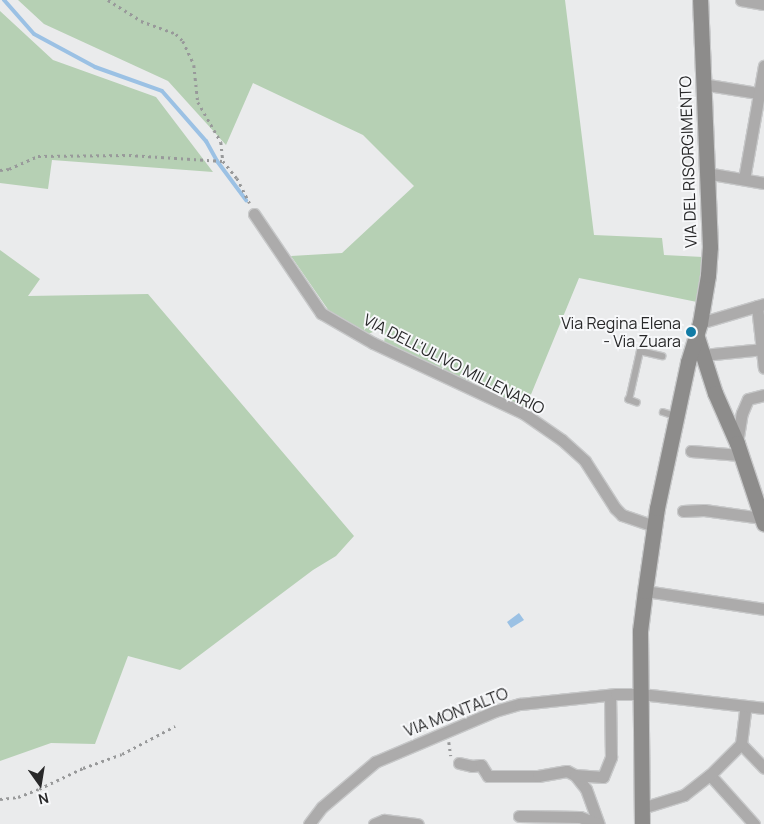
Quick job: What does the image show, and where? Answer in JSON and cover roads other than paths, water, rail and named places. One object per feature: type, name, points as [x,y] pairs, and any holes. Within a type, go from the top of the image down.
[{"type":"street","name":"VIA DEL RISORGIMENTO","points":[[642,824],[640,631],[670,414],[698,330],[708,275],[710,247],[700,0]]},
{"type":"street","points":[[741,0],[764,4]]},
{"type":"street","points":[[744,179],[762,94],[764,66]]},
{"type":"street","points":[[702,84],[762,94]]},
{"type":"street","points":[[706,173],[764,182]]},
{"type":"street","name":"VIA DELL'ULIVO MILLENARIO","points":[[254,214],[321,313],[373,343],[523,413],[562,440],[585,461],[615,508],[622,515],[654,526]]},
{"type":"street","points":[[683,510],[704,510],[763,521],[738,449],[715,393],[703,355],[698,330],[761,305],[764,368]]},
{"type":"street","points":[[703,355],[763,349]]},
{"type":"street","points":[[738,449],[742,413],[748,400],[764,395]]},
{"type":"street","points":[[691,451],[738,449]]},
{"type":"street","points":[[645,591],[764,609]]},
{"type":"street","name":"VIA MONTALTO","points":[[310,824],[322,807],[375,762],[495,711],[520,704],[610,695],[641,694],[764,708]]},
{"type":"street","points":[[575,775],[603,776],[611,757],[610,695]]},
{"type":"street","points":[[642,808],[684,795],[710,775],[741,744],[746,706]]},
{"type":"street","points":[[741,744],[764,768]]},
{"type":"street","points":[[459,763],[472,766],[481,765],[488,776],[538,776],[567,770],[575,775],[586,789],[598,824]]},
{"type":"street","points":[[710,775],[754,824]]},
{"type":"street","points":[[519,816],[580,817],[598,824]]},
{"type":"street","points":[[374,824],[384,820],[418,824]]},
{"type":"lane","points":[[636,403],[629,400],[640,350],[662,356]]},
{"type":"water","points":[[519,613],[524,620],[511,628],[507,622]]},
{"type":"waterway","points":[[4,0],[34,34],[95,67],[162,91],[206,141],[217,161],[246,200]]},
{"type":"place","name":"Via Regina Elena - Via Zuara","points":[[691,332]]}]
